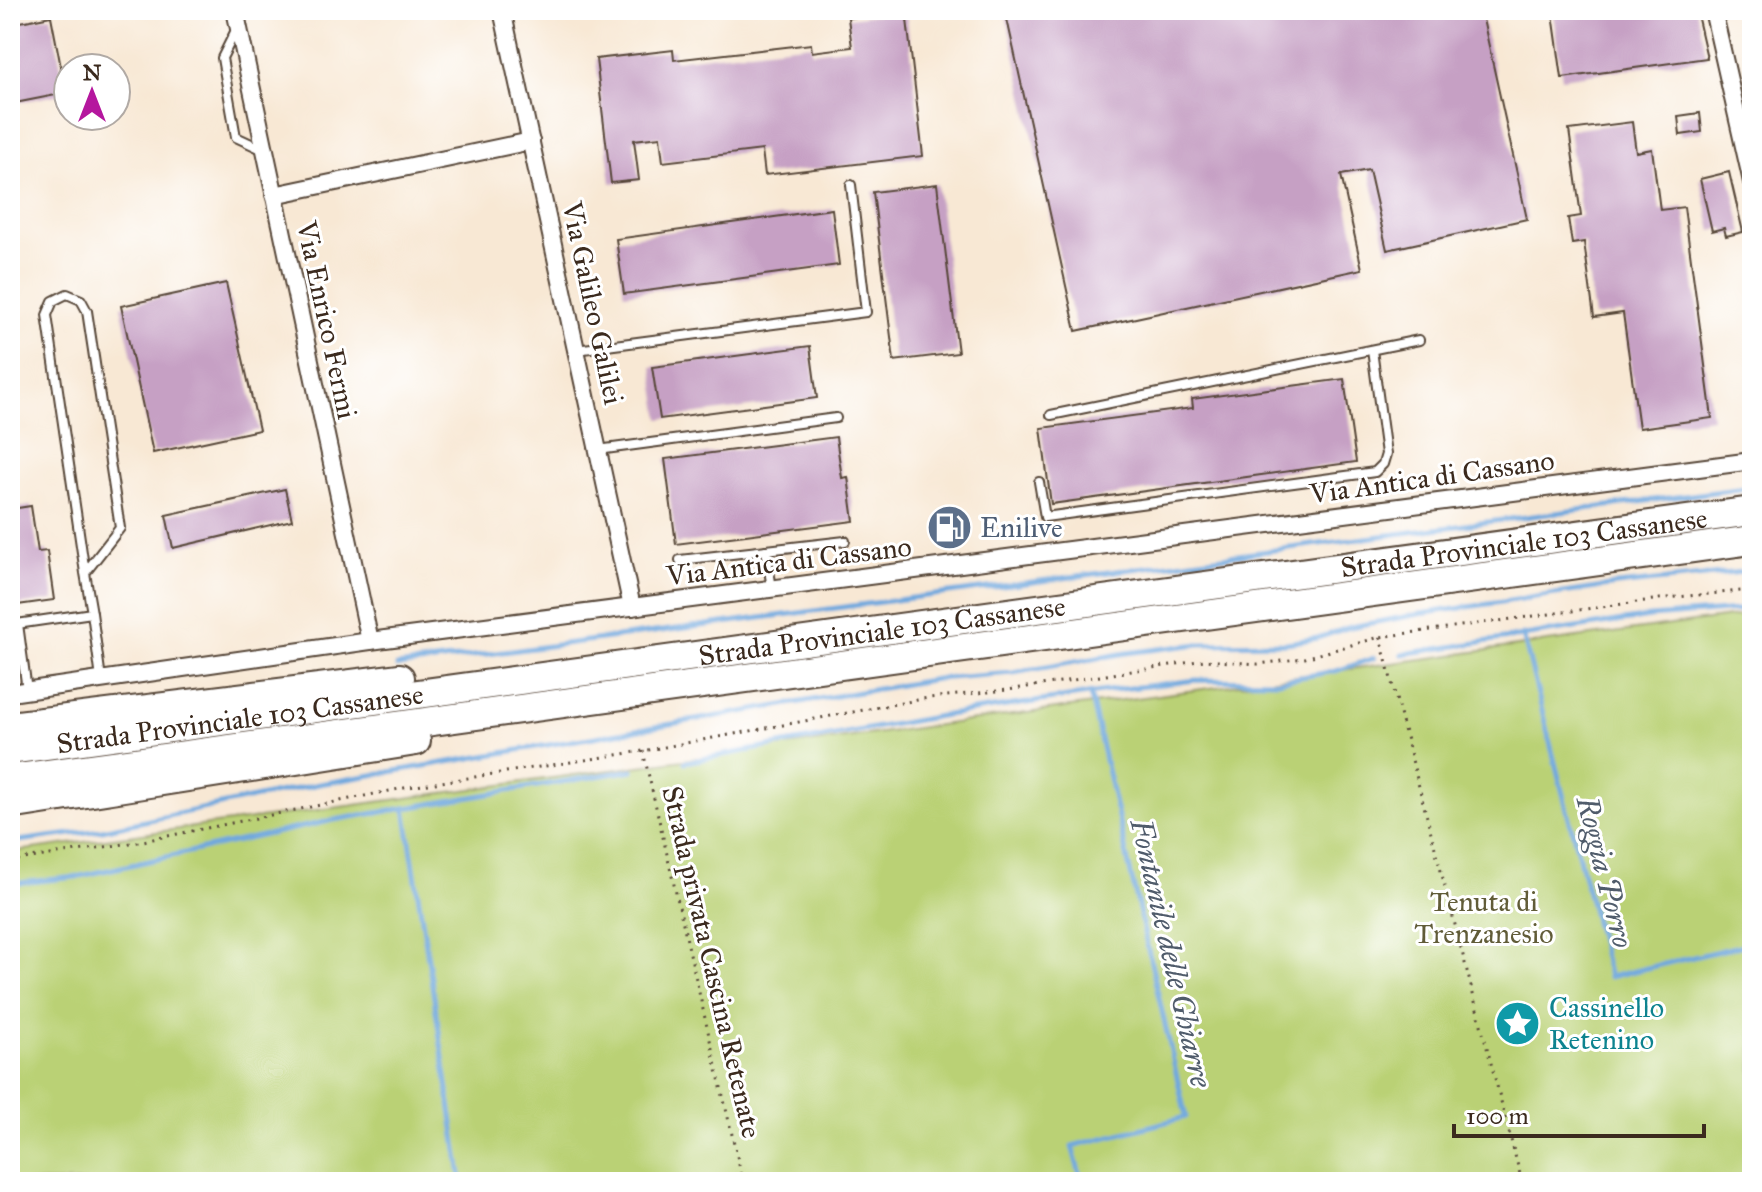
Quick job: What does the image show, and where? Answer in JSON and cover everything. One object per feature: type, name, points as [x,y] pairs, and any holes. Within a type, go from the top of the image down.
[{"type":"highway","name":"Strada Provinciale 103 Cassanese","points":[[10,750],[1752,511]]},
{"type":"highway","name":"Strada Provinciale 103 Cassanese","points":[[10,779],[1752,540]]},
{"type":"highway","points":[[10,726],[712,642],[834,637]]},
{"type":"highway","points":[[10,805],[632,706],[886,658]]},
{"type":"street","name":"Via Galileo Galilei","points":[[502,10],[632,607]]},
{"type":"street","points":[[1713,10],[1752,182]]},
{"type":"street","name":"Via Enrico Fermi","points":[[237,18],[370,641]]},
{"type":"street","points":[[274,195],[531,141]]},
{"type":"street","points":[[1718,464],[1735,459],[1752,448]]},
{"type":"street","name":"Via Antica di Cassano","points":[[18,692],[370,641],[1752,461]]},
{"type":"lane","points":[[237,18],[222,58],[236,137],[264,151]]},
{"type":"lane","points":[[576,350],[866,312],[851,185]]},
{"type":"lane","points":[[85,573],[120,528],[87,311],[79,298],[67,294],[53,301],[47,315],[85,573],[92,613],[101,680]]},
{"type":"lane","points":[[1051,415],[1419,340]]},
{"type":"lane","points":[[1039,482],[1045,517],[1372,473],[1381,467],[1386,454],[1372,350]]},
{"type":"lane","points":[[598,450],[836,418]]},
{"type":"lane","points":[[680,560],[845,541]]},
{"type":"lane","points":[[766,550],[772,590]]},
{"type":"lane","points":[[18,692],[14,624],[92,613]]},
{"type":"path","points":[[10,861],[138,842],[409,787],[643,751],[928,698],[1008,690],[1204,660],[1258,664],[1305,658],[1380,637],[1667,598],[1752,590]]},
{"type":"path","points":[[1380,637],[1522,1182]]},
{"type":"path","name":"Strada privata Cascina Retenate","points":[[643,751],[743,1182]]},
{"type":"green space","name":"Tenuta di Trenzanesio","points":[[1752,614],[1752,1182],[10,1182],[10,852]]},
{"type":"building","points":[[1005,10],[1481,10],[1527,219],[1387,250],[1369,170],[1341,175],[1362,269],[1076,331]]},
{"type":"building","points":[[1582,10],[1696,10],[1707,58],[1562,78],[1553,14]]},
{"type":"building","points":[[906,11],[923,156],[765,175],[762,150],[663,162],[660,137],[634,140],[639,180],[611,183],[596,59],[673,50],[674,60],[811,44],[812,52],[852,47],[848,18]]},
{"type":"building","points":[[51,16],[58,52],[52,52],[52,96],[10,104],[10,24]]},
{"type":"building","points":[[1700,113],[1702,132],[1680,135],[1678,116]]},
{"type":"building","points":[[1632,122],[1636,152],[1652,149],[1660,210],[1684,207],[1712,418],[1639,428],[1623,313],[1594,317],[1584,242],[1572,244],[1568,218],[1581,216],[1569,130]]},
{"type":"building","points":[[1729,172],[1743,232],[1726,236],[1724,228],[1712,231],[1700,179]]},
{"type":"building","points":[[937,184],[958,353],[894,361],[873,192]]},
{"type":"building","points":[[832,209],[839,265],[624,294],[616,239]]},
{"type":"building","points":[[226,283],[259,430],[153,453],[121,306]]},
{"type":"building","points":[[810,346],[817,398],[660,419],[652,367]]},
{"type":"building","points":[[1344,379],[1356,462],[1051,504],[1041,428],[1193,408],[1192,399]]},
{"type":"building","points":[[836,437],[842,478],[848,477],[854,521],[676,544],[665,459]]},
{"type":"building","points":[[285,489],[292,520],[173,548],[166,515]]},
{"type":"building","points":[[31,506],[38,552],[47,551],[54,600],[10,606],[11,509]]},
{"type":"waterway","points":[[397,666],[1752,487]]},
{"type":"waterway","points":[[10,842],[102,830],[319,784],[936,679],[1013,673],[1199,644],[1286,643],[1420,614],[1617,585],[1752,571]]},
{"type":"waterway","points":[[1402,654],[1650,617],[1752,609]]},
{"type":"waterway","name":"Roggia Porro","points":[[1523,635],[1609,977],[1752,943]]},
{"type":"waterway","points":[[685,762],[940,716],[1121,689],[1196,680],[1278,681],[1336,671],[1374,658]]},
{"type":"waterway","name":"Fontanile delle Ghiarre","points":[[1082,1182],[1072,1146],[1186,1117],[1090,694]]},
{"type":"waterway","points":[[10,884],[76,877],[334,820],[633,770]]},
{"type":"waterway","points":[[405,808],[462,1182]]},
{"type":"place","name":"Enilive","points":[[949,527]]},
{"type":"place","name":"Cassinello Retenino","points":[[1518,1023]]}]
